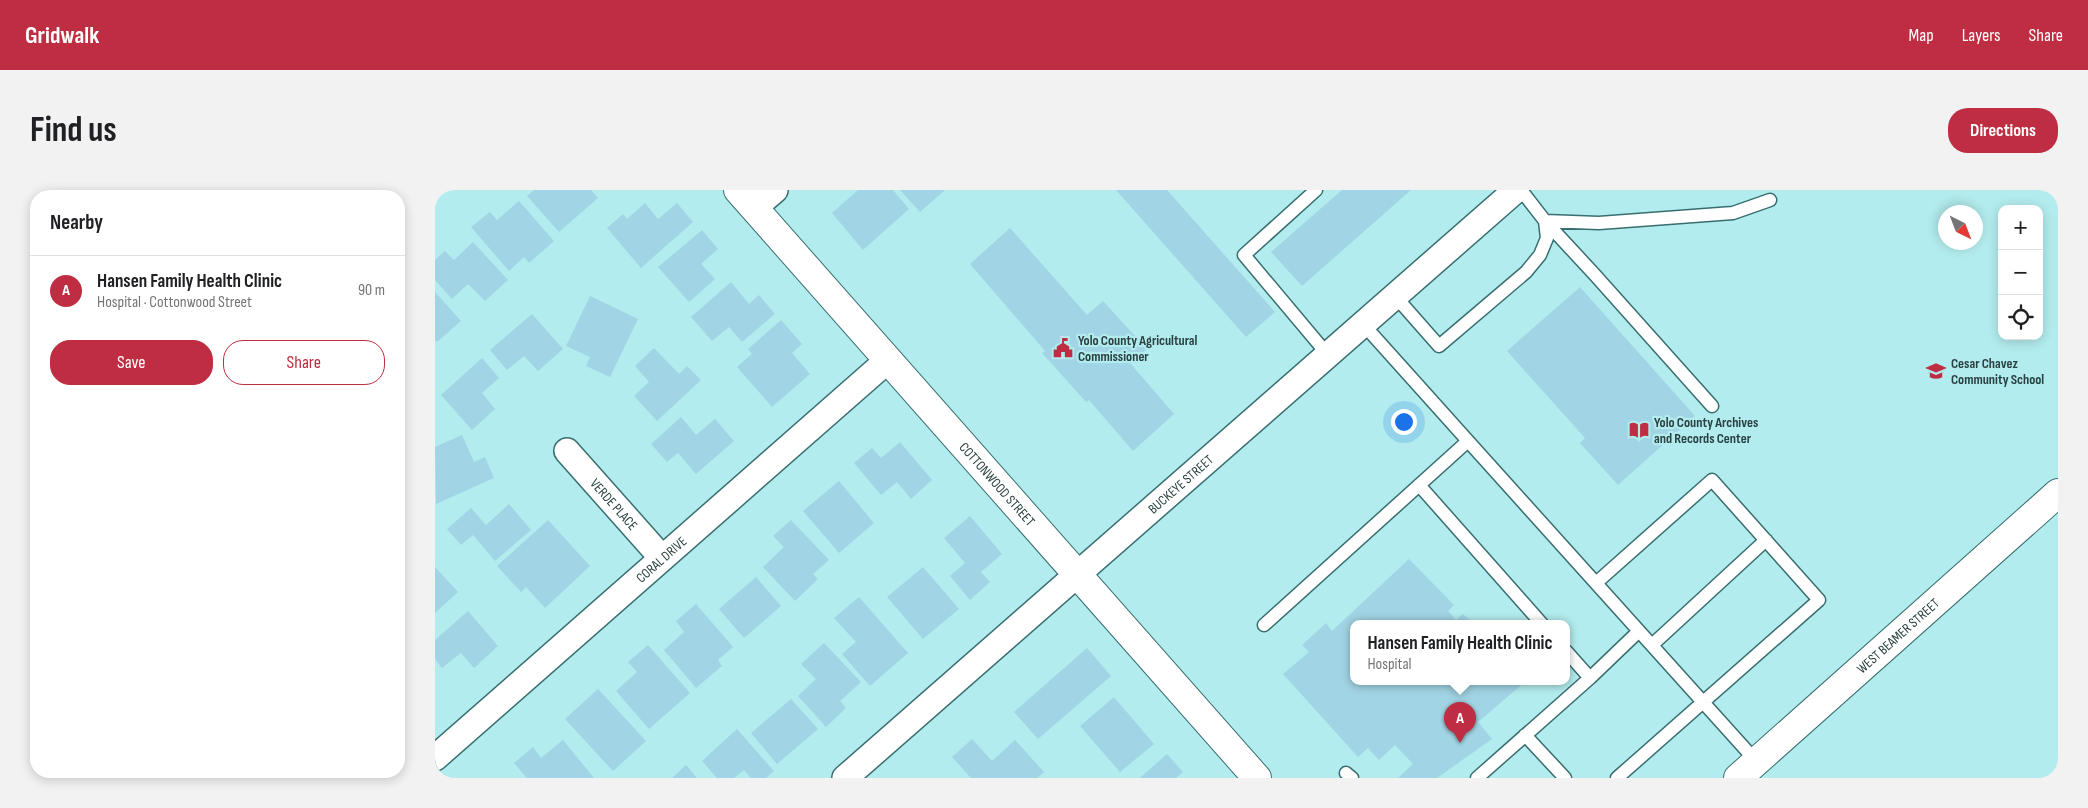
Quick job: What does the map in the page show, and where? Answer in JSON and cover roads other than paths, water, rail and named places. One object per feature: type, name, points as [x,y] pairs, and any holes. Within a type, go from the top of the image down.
[{"type":"street","points":[[746,199],[775,190]]},
{"type":"street","name":"BUCKEYE STREET","points":[[845,778],[1516,190]]},
{"type":"street","name":"COTTONWOOD STREET","points":[[746,199],[1257,778]]},
{"type":"street","name":"CORAL DRIVE","points":[[436,755],[888,360]]},
{"type":"street","name":"VERDE PLACE","points":[[567,451],[662,558]]},
{"type":"street","name":"WEST BEAMER STREET","points":[[1747,769],[2058,493]]},
{"type":"lane","points":[[1316,190],[1244,255],[1328,355]]},
{"type":"lane","points":[[1521,190],[1545,222],[1712,406]]},
{"type":"lane","points":[[1545,222],[1599,223],[1733,213],[1770,200]]},
{"type":"lane","points":[[1395,296],[1439,346],[1526,272],[1541,255],[1547,238],[1545,222]]},
{"type":"lane","points":[[1363,324],[1704,702],[1747,769]]},
{"type":"lane","points":[[1264,625],[1467,440]]},
{"type":"lane","points":[[1596,583],[1712,480],[1819,600],[1617,778]]},
{"type":"lane","points":[[1419,485],[1538,620]]},
{"type":"lane","points":[[1652,645],[1766,540]]},
{"type":"lane","points":[[1477,778],[1590,678],[1639,631]]},
{"type":"lane","points":[[1570,656],[1590,678]]},
{"type":"lane","points":[[1525,736],[1565,778]]},
{"type":"place","name":"Yolo County Agricultural Commissioner","points":[[1063,348]]},
{"type":"place","name":"Cesar Chavez Community School","points":[[1936,371]]},
{"type":"place","name":"Yolo County Archives and Records Center","points":[[1639,430]]},
{"type":"place","name":"Hansen Family Health Clinic","points":[[1460,743]]}]
